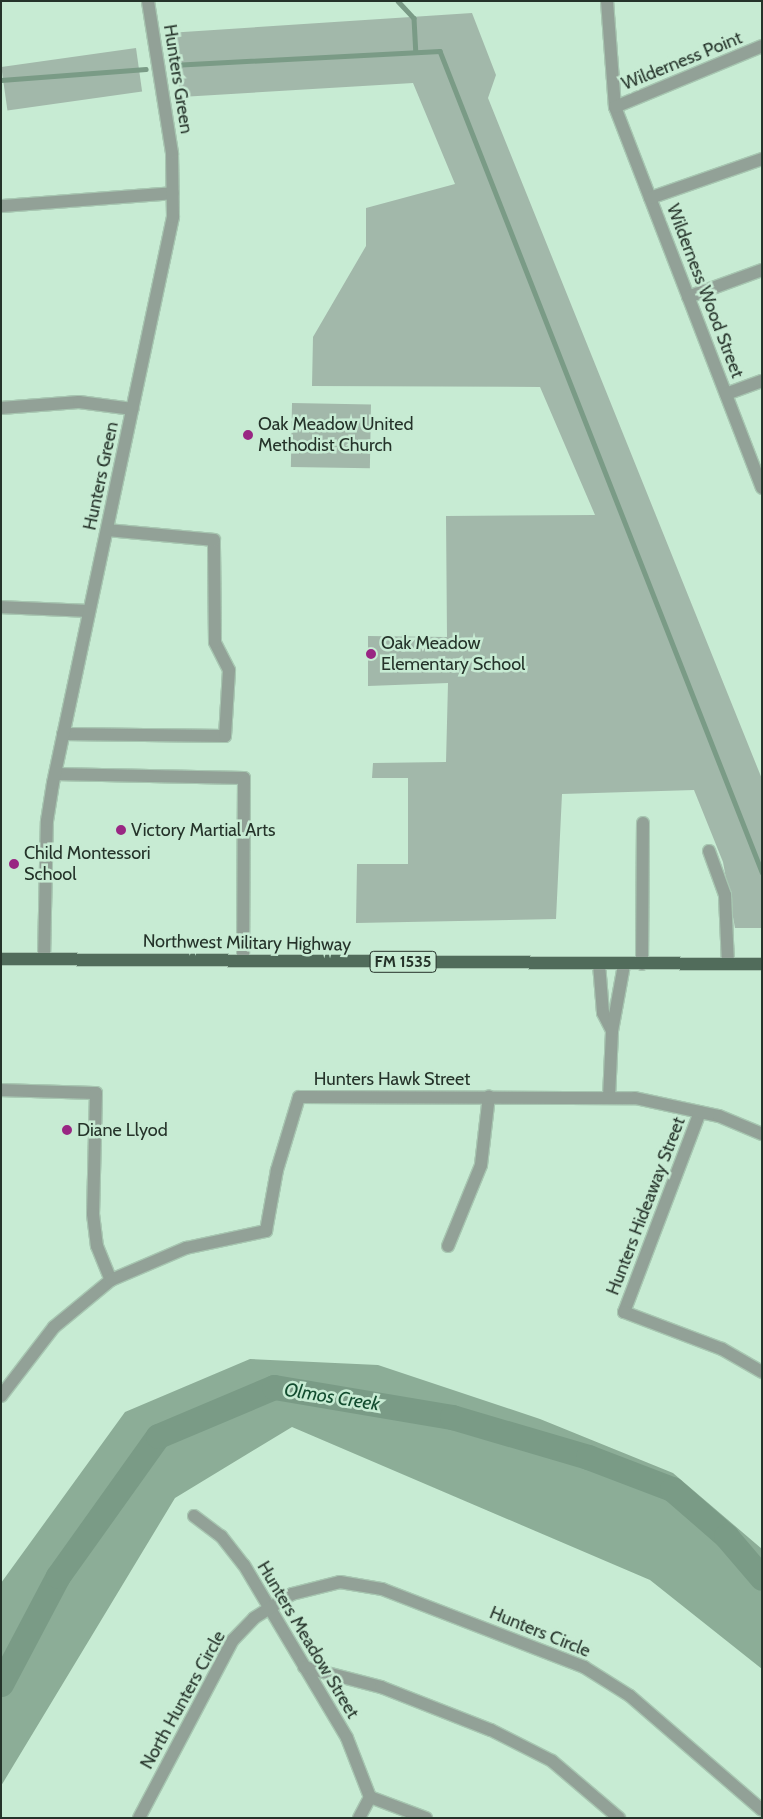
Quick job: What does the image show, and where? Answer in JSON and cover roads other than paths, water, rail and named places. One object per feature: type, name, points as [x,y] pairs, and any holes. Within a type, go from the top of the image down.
[{"type":"main road","name":"Northwest Military Highway","points":[[1,959],[762,964]]},
{"type":"street","name":"Hunters Green","points":[[44,959],[47,821],[55,774],[89,611],[167,262],[173,193],[172,153],[148,1]]},
{"type":"street","name":"Wilderness Wood Street","points":[[607,1],[615,107],[762,488]]},
{"type":"street","name":"Wilderness Point","points":[[615,107],[762,46]]},
{"type":"street","points":[[650,198],[762,158]]},
{"type":"street","points":[[1,206],[173,193]]},
{"type":"street","points":[[688,296],[762,270]]},
{"type":"street","points":[[726,394],[762,381]]},
{"type":"street","points":[[1,408],[79,402],[134,409]]},
{"type":"street","points":[[64,734],[225,736],[229,670],[215,642],[214,540],[107,530]]},
{"type":"street","points":[[1,607],[89,611]]},
{"type":"street","points":[[55,774],[244,778],[244,960]]},
{"type":"street","points":[[642,964],[643,823]]},
{"type":"street","points":[[709,851],[725,894],[728,964]]},
{"type":"street","points":[[599,964],[603,1013],[612,1031]]},
{"type":"street","points":[[609,1098],[612,1031],[624,964]]},
{"type":"street","points":[[1,1090],[96,1093],[94,1214],[97,1246],[111,1280]]},
{"type":"street","points":[[448,1246],[481,1165],[489,1096]]},
{"type":"street","name":"Hunters Hawk Street","points":[[1,1396],[54,1327],[111,1280],[186,1248],[266,1231],[277,1170],[299,1097],[489,1096],[636,1098],[700,1112],[762,1134]]},
{"type":"street","name":"Hunters Hideaway Street","points":[[700,1112],[624,1312],[722,1350],[762,1372]]},
{"type":"street","name":"Hunters Meadow Street","points":[[194,1516],[222,1536],[269,1607],[347,1738],[370,1797]]},
{"type":"street","name":"Hunters Circle","points":[[269,1607],[306,1587],[361,1584],[584,1667],[630,1696],[762,1810]]},
{"type":"street","name":"North Hunters Circle","points":[[139,1818],[225,1653],[269,1607]]},
{"type":"street","points":[[304,1667],[381,1687],[491,1730],[552,1761],[619,1818]]},
{"type":"street","points":[[359,1818],[370,1797],[426,1818]]},
{"type":"waterway","points":[[398,1],[414,18],[416,52]]},
{"type":"waterway","points":[[172,65],[440,51],[762,872]]},
{"type":"waterway","points":[[1,80],[146,69]]},
{"type":"waterway","name":"Olmos Creek","points":[[1,1684],[58,1576],[158,1436],[274,1387],[452,1417],[588,1457],[672,1489],[726,1536],[762,1578]]},
{"type":"place","name":"Oak Meadow United Methodist Church","points":[[248,435]]},
{"type":"place","name":"Oak Meadow Elementary School","points":[[371,654]]},
{"type":"place","name":"Victory Martial Arts","points":[[121,830]]},
{"type":"place","name":"Child Montessori School","points":[[14,864]]},
{"type":"place","name":"Diane Llyod","points":[[67,1130]]}]
